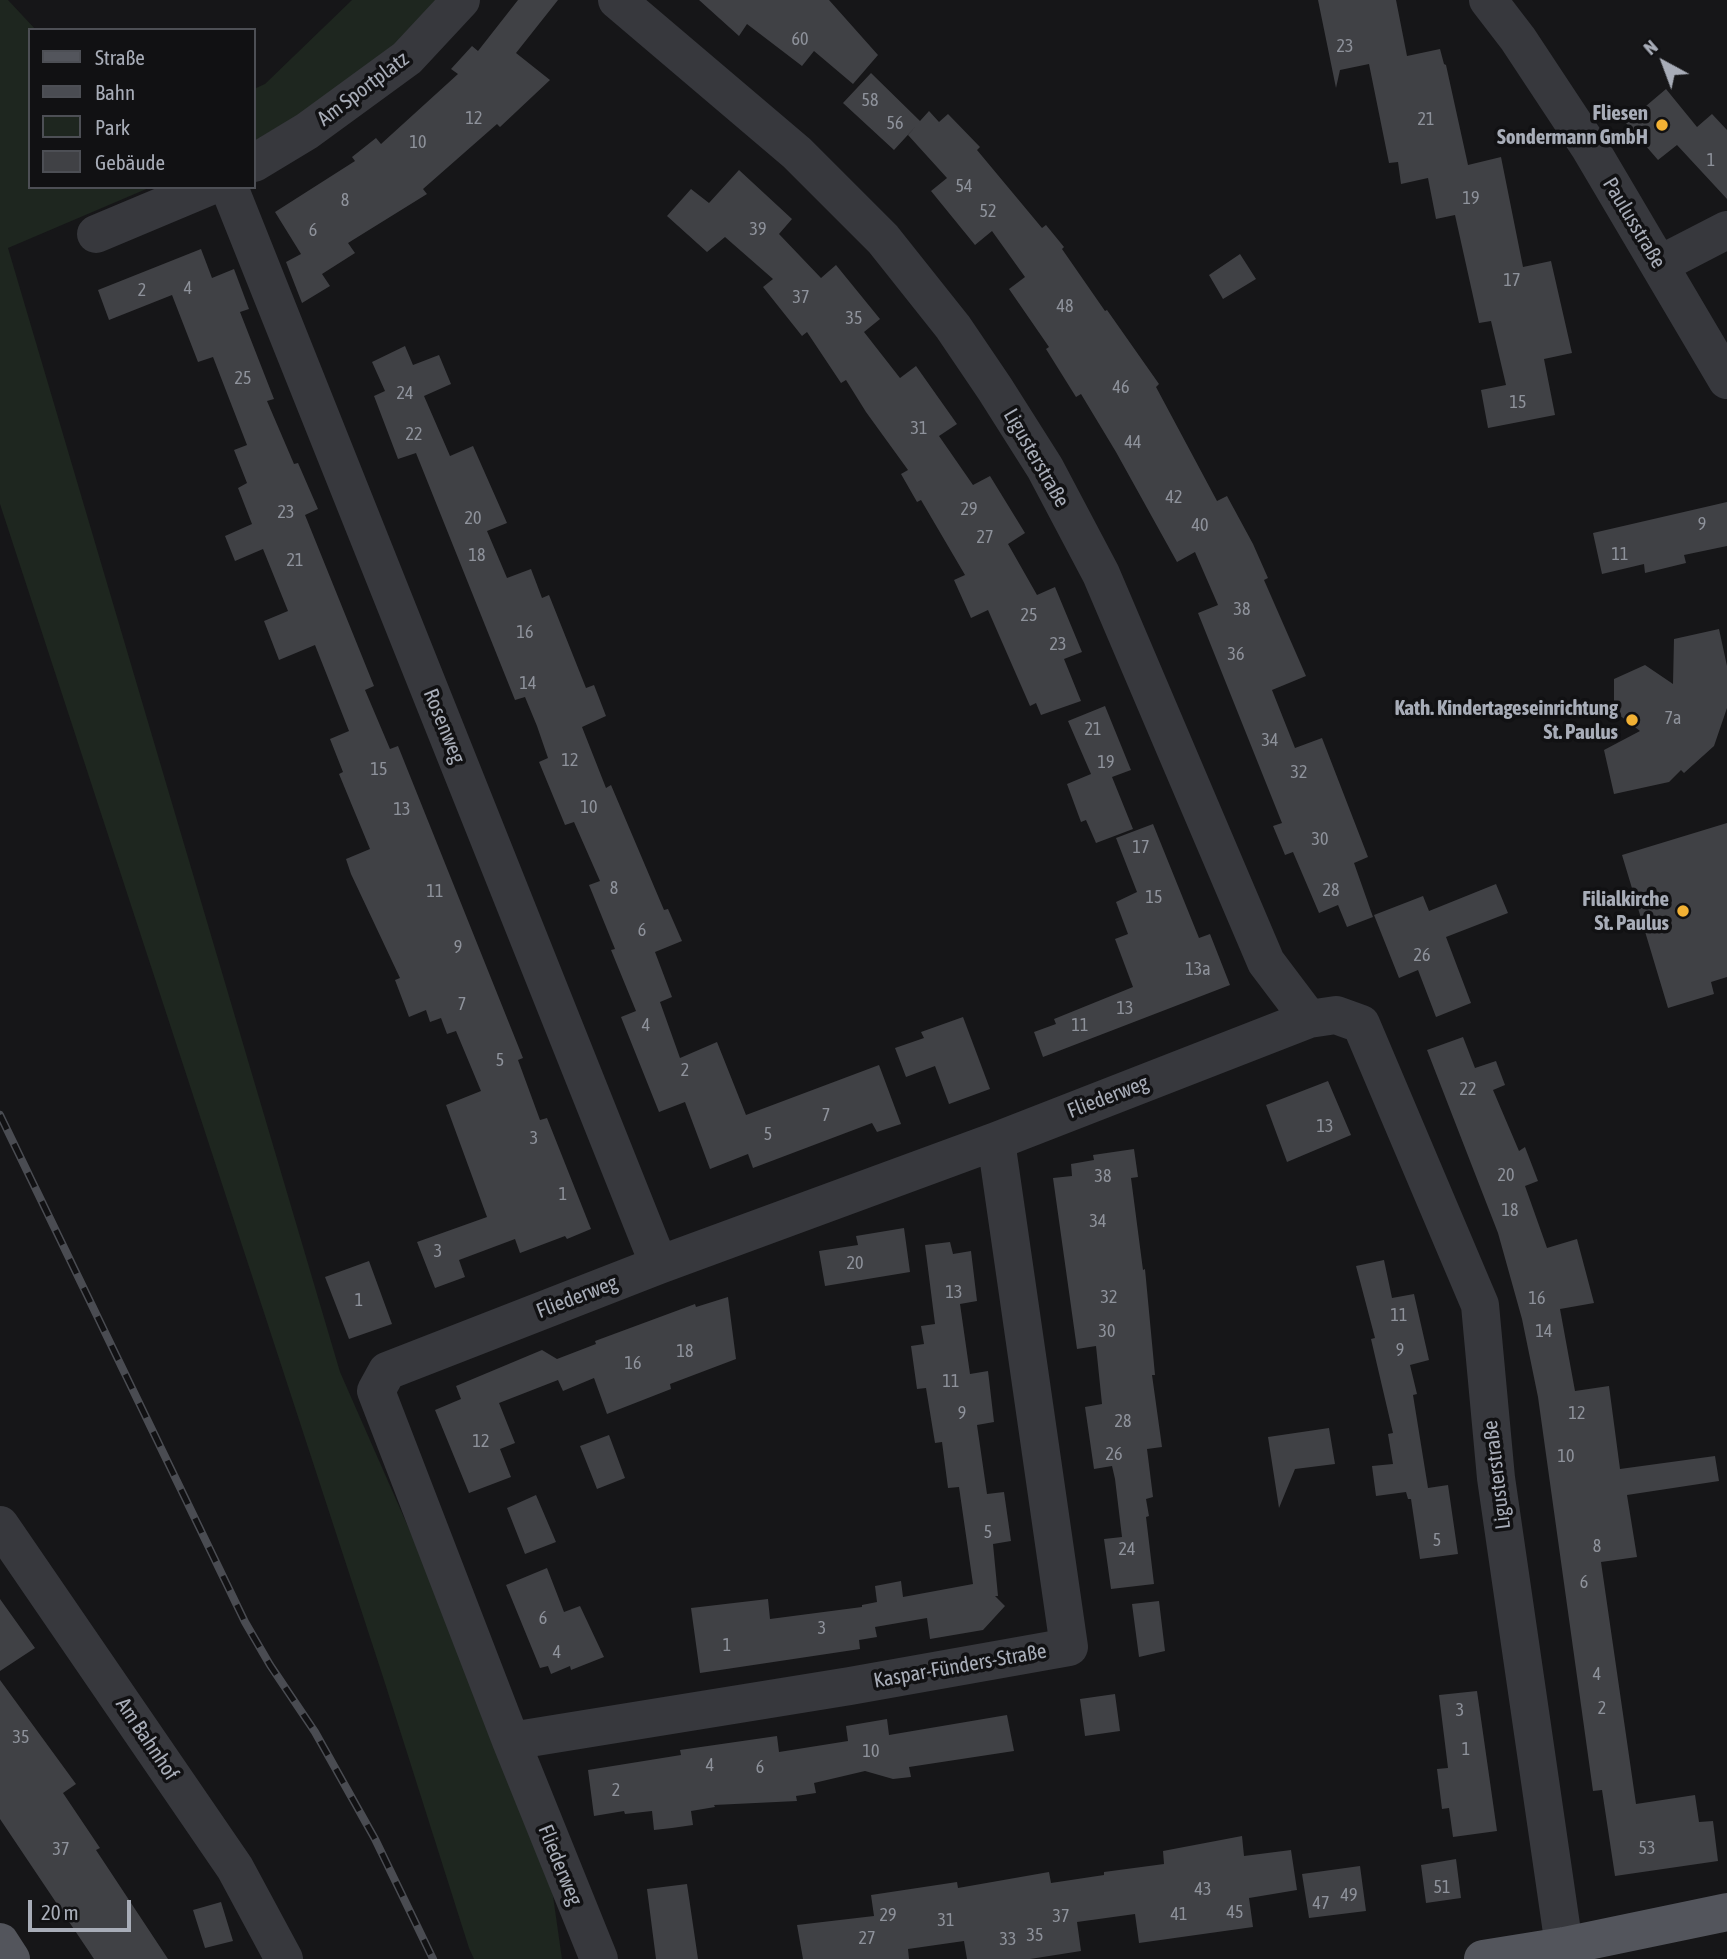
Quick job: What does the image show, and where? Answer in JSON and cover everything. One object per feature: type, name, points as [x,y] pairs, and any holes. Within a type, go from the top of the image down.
[{"type":"main road","points":[[1483,1959],[1564,1946],[1727,1912]]},
{"type":"main road","points":[[0,1942],[11,1959]]},
{"type":"street","name":"Am Sportplatz","points":[[256,162],[307,131],[407,58],[461,0]]},
{"type":"street","name":"Ligusterstraße","points":[[617,0],[797,153],[883,239],[953,327],[1045,468],[1101,574],[1266,962],[1309,1019]]},
{"type":"street","name":"Paulusstraße","points":[[1488,0],[1518,39],[1590,148],[1727,380]]},
{"type":"street","points":[[96,234],[203,189]]},
{"type":"street","name":"Rosenweg","points":[[230,189],[659,1265]]},
{"type":"street","points":[[1659,265],[1727,230]]},
{"type":"street","name":"Fliederweg","points":[[599,1959],[511,1741],[376,1391],[387,1371],[659,1265],[996,1141],[1309,1019],[1336,1015],[1361,1024]]},
{"type":"street","name":"Ligusterstraße","points":[[1361,1024],[1480,1306],[1496,1478],[1564,1946]]},
{"type":"street","name":"Kaspar-Fünders-Straße","points":[[511,1741],[1069,1647],[996,1141]]},
{"type":"street","name":"Am Bahnhof","points":[[0,1525],[235,1868],[284,1959]]},
{"type":"green space","points":[[0,0],[8,0],[34,28],[28,28],[28,189],[146,189],[8,248],[340,1372],[497,1729],[552,1889],[562,1959],[474,1959],[469,1948],[0,504]]},
{"type":"green space","points":[[352,0],[439,0],[371,73],[256,140],[256,88],[265,84]]},
{"type":"building","points":[[518,0],[558,0],[516,53],[550,80],[500,127],[497,124],[423,189],[427,194],[348,243],[355,253],[322,274],[330,286],[302,303],[286,262],[301,254],[275,212],[355,161],[352,157],[376,138],[381,144],[458,74],[451,69],[472,46],[478,51]]},
{"type":"building","points":[[699,0],[829,0],[878,55],[853,84],[814,51],[802,66],[747,24],[739,36]]},
{"type":"building","points":[[1318,0],[1396,0],[1407,56],[1440,49],[1468,165],[1501,157],[1523,267],[1551,261],[1572,353],[1544,359],[1555,415],[1488,428],[1481,390],[1506,385],[1491,321],[1479,323],[1455,215],[1436,219],[1428,178],[1401,184],[1398,162],[1389,163],[1369,64],[1340,70],[1336,88]]},
{"type":"building","points":[[871,73],[920,121],[929,111],[939,122],[948,114],[980,147],[977,150],[1042,228],[1046,225],[1159,384],[1156,387],[1217,501],[1227,496],[1268,578],[1264,580],[1306,676],[1272,690],[1295,748],[1322,738],[1368,857],[1354,863],[1373,917],[1347,927],[1338,905],[1319,913],[1293,852],[1285,855],[1273,826],[1282,823],[1198,613],[1218,605],[1195,552],[1177,562],[1081,394],[1076,397],[1046,349],[1049,347],[1009,289],[1025,277],[992,231],[975,245],[931,191],[947,178],[908,135],[916,126],[894,150],[843,103]]},
{"type":"building","points":[[1666,89],[1697,127],[1712,114],[1727,130],[1727,199],[1677,145],[1658,160],[1626,123]]},
{"type":"building","points":[[739,170],[792,219],[779,234],[821,278],[836,265],[880,319],[864,332],[900,378],[916,366],[957,424],[939,436],[973,485],[990,476],[1025,533],[1008,544],[1037,595],[1055,587],[1082,652],[1064,659],[1081,701],[1041,715],[1036,703],[1030,706],[988,610],[971,618],[954,580],[965,575],[921,500],[917,502],[901,474],[908,470],[846,380],[841,383],[807,332],[802,336],[763,287],[773,279],[725,237],[707,252],[667,216],[691,189],[709,203]]},
{"type":"building","points":[[201,249],[212,278],[234,269],[249,309],[240,312],[274,399],[267,401],[294,464],[298,463],[318,509],[305,515],[374,686],[365,690],[390,749],[398,746],[523,1058],[518,1060],[540,1120],[547,1118],[591,1229],[520,1253],[515,1239],[459,1260],[465,1277],[435,1288],[417,1242],[487,1217],[446,1105],[481,1091],[456,1031],[447,1034],[441,1018],[430,1022],[426,1010],[409,1017],[395,980],[400,978],[351,874],[346,859],[370,849],[339,774],[343,772],[330,739],[349,731],[315,645],[279,660],[264,621],[288,611],[263,549],[235,561],[225,536],[252,524],[238,488],[247,483],[234,450],[247,445],[213,357],[198,362],[172,295],[109,320],[98,290]]},
{"type":"building","points":[[1240,254],[1256,279],[1223,299],[1209,275]]},
{"type":"building","points":[[405,346],[413,365],[439,355],[451,384],[424,396],[450,456],[473,446],[507,523],[487,531],[507,578],[531,569],[542,598],[549,595],[586,688],[594,685],[606,716],[582,727],[606,788],[611,785],[664,910],[668,909],[682,941],[655,952],[672,997],[660,1002],[680,1058],[717,1042],[746,1115],[879,1065],[901,1124],[877,1132],[872,1123],[753,1168],[748,1154],[710,1169],[685,1102],[659,1112],[621,1017],[636,1011],[611,950],[615,949],[589,885],[600,881],[574,822],[565,825],[539,762],[548,758],[537,726],[525,697],[515,700],[416,453],[398,459],[374,396],[385,391],[372,362]]},
{"type":"building","points":[[1727,502],[1727,546],[1684,555],[1686,563],[1645,573],[1644,564],[1602,574],[1593,533]]},
{"type":"building","points":[[1719,629],[1727,666],[1727,708],[1714,746],[1684,773],[1681,770],[1669,782],[1614,794],[1604,750],[1640,731],[1614,711],[1614,679],[1645,665],[1673,684],[1674,639]]},
{"type":"building","points":[[1105,706],[1131,770],[1112,777],[1133,829],[1096,843],[1086,820],[1081,822],[1067,784],[1091,774],[1068,721]]},
{"type":"building","name":"Filialkirche St. Paulus","points":[[1727,823],[1727,977],[1711,982],[1714,994],[1668,1008],[1622,855]]},
{"type":"building","points":[[1153,824],[1199,938],[1210,934],[1230,985],[1043,1057],[1034,1032],[1056,1024],[1054,1019],[1133,987],[1115,939],[1128,934],[1116,902],[1137,892],[1116,838]]},
{"type":"building","points":[[1496,884],[1508,913],[1446,937],[1471,1003],[1436,1017],[1418,970],[1399,978],[1374,915],[1423,896],[1429,911]]},
{"type":"building","points":[[963,1017],[990,1089],[949,1104],[935,1066],[906,1077],[895,1048],[924,1038],[921,1032]]},
{"type":"building","points":[[1463,1037],[1475,1068],[1496,1061],[1505,1085],[1493,1090],[1519,1151],[1525,1147],[1538,1181],[1525,1186],[1547,1248],[1577,1239],[1594,1303],[1560,1309],[1575,1391],[1609,1386],[1620,1469],[1715,1456],[1719,1481],[1627,1495],[1637,1557],[1601,1562],[1636,1804],[1695,1795],[1699,1822],[1713,1821],[1718,1861],[1615,1876],[1602,1790],[1593,1791],[1538,1397],[1522,1319],[1498,1233],[1427,1050]]},
{"type":"building","points":[[1328,1081],[1351,1135],[1287,1162],[1266,1105]]},
{"type":"building","points":[[1134,1149],[1138,1177],[1131,1178],[1143,1270],[1145,1269],[1155,1375],[1152,1375],[1162,1447],[1147,1449],[1153,1497],[1146,1499],[1149,1516],[1146,1517],[1154,1584],[1111,1589],[1104,1539],[1122,1537],[1115,1479],[1112,1466],[1094,1469],[1085,1407],[1102,1404],[1096,1346],[1077,1349],[1053,1178],[1072,1176],[1071,1164],[1094,1160],[1093,1155]]},
{"type":"building","points":[[904,1228],[910,1272],[825,1286],[819,1251],[858,1245],[856,1236]]},
{"type":"building","points":[[950,1242],[953,1254],[971,1251],[977,1301],[960,1304],[970,1374],[988,1371],[994,1422],[977,1425],[987,1494],[1004,1492],[1011,1541],[993,1544],[998,1596],[995,1596],[1005,1606],[983,1630],[930,1639],[927,1618],[875,1627],[877,1637],[859,1640],[860,1649],[700,1673],[691,1608],[768,1599],[770,1619],[862,1607],[877,1602],[875,1586],[901,1581],[903,1597],[973,1584],[959,1487],[948,1488],[942,1442],[935,1443],[926,1388],[917,1389],[911,1346],[924,1344],[921,1326],[935,1324],[925,1245]]},
{"type":"building","points":[[1384,1260],[1392,1298],[1414,1294],[1429,1360],[1410,1365],[1417,1394],[1413,1395],[1428,1488],[1448,1485],[1458,1554],[1420,1559],[1411,1499],[1408,1499],[1406,1492],[1376,1496],[1372,1466],[1393,1464],[1388,1434],[1393,1433],[1371,1339],[1375,1338],[1356,1266]]},
{"type":"building","points":[[369,1261],[392,1324],[349,1339],[325,1277]]},
{"type":"building","points":[[728,1297],[736,1359],[670,1384],[671,1389],[607,1414],[594,1378],[563,1391],[558,1380],[499,1403],[515,1443],[500,1449],[511,1477],[469,1493],[435,1410],[461,1399],[456,1386],[542,1350],[557,1359],[596,1344],[595,1341],[695,1304],[696,1307]]},
{"type":"building","points":[[1329,1428],[1335,1464],[1295,1469],[1279,1508],[1268,1437]]},
{"type":"building","points":[[609,1435],[625,1478],[597,1489],[580,1446]]},
{"type":"building","points":[[536,1495],[556,1542],[525,1554],[507,1508]]},
{"type":"building","points":[[547,1568],[564,1612],[580,1606],[604,1657],[571,1670],[570,1666],[551,1674],[548,1666],[540,1668],[506,1585]]},
{"type":"building","points":[[0,1599],[35,1648],[0,1671]]},
{"type":"building","points":[[1159,1601],[1165,1651],[1139,1657],[1132,1604]]},
{"type":"building","points":[[0,1680],[76,1784],[63,1793],[100,1848],[96,1850],[168,1959],[94,1959],[0,1819]]},
{"type":"building","points":[[1477,1691],[1497,1831],[1453,1837],[1449,1808],[1442,1809],[1437,1769],[1448,1768],[1439,1695]]},
{"type":"building","points":[[1115,1694],[1120,1731],[1085,1736],[1080,1699]]},
{"type":"building","points":[[1007,1715],[1014,1751],[909,1767],[911,1777],[893,1779],[865,1771],[814,1783],[816,1793],[796,1796],[797,1801],[714,1805],[715,1807],[691,1811],[693,1825],[672,1828],[654,1830],[652,1811],[625,1814],[624,1811],[594,1816],[588,1770],[681,1755],[680,1750],[777,1736],[779,1752],[848,1741],[846,1726],[887,1719],[889,1735]]},
{"type":"building","points":[[1242,1836],[1244,1856],[1291,1850],[1297,1890],[1249,1898],[1253,1927],[1139,1943],[1135,1914],[1077,1922],[1081,1951],[1030,1959],[967,1959],[964,1941],[908,1949],[909,1959],[803,1959],[797,1925],[874,1916],[871,1895],[957,1882],[958,1888],[1049,1872],[1051,1883],[1104,1875],[1104,1872],[1164,1864],[1163,1851]]},
{"type":"building","points":[[1456,1859],[1461,1898],[1426,1903],[1421,1865]]},
{"type":"building","points":[[1360,1866],[1366,1911],[1309,1918],[1302,1874]]},
{"type":"building","points":[[687,1884],[698,1959],[656,1959],[647,1889]]},
{"type":"building","points":[[221,1902],[233,1941],[205,1948],[193,1910]]},
{"type":"railway","points":[[0,1115],[245,1622],[315,1732],[375,1839],[433,1959]]},
{"type":"place","name":"Fliesen Sondermann GmbH","points":[[1662,125]]},
{"type":"place","name":"Kath. Kindertageseinrichtung St. Paulus","points":[[1632,720]]},
{"type":"place","name":"Filialkirche St. Paulus","points":[[1683,911]]}]
